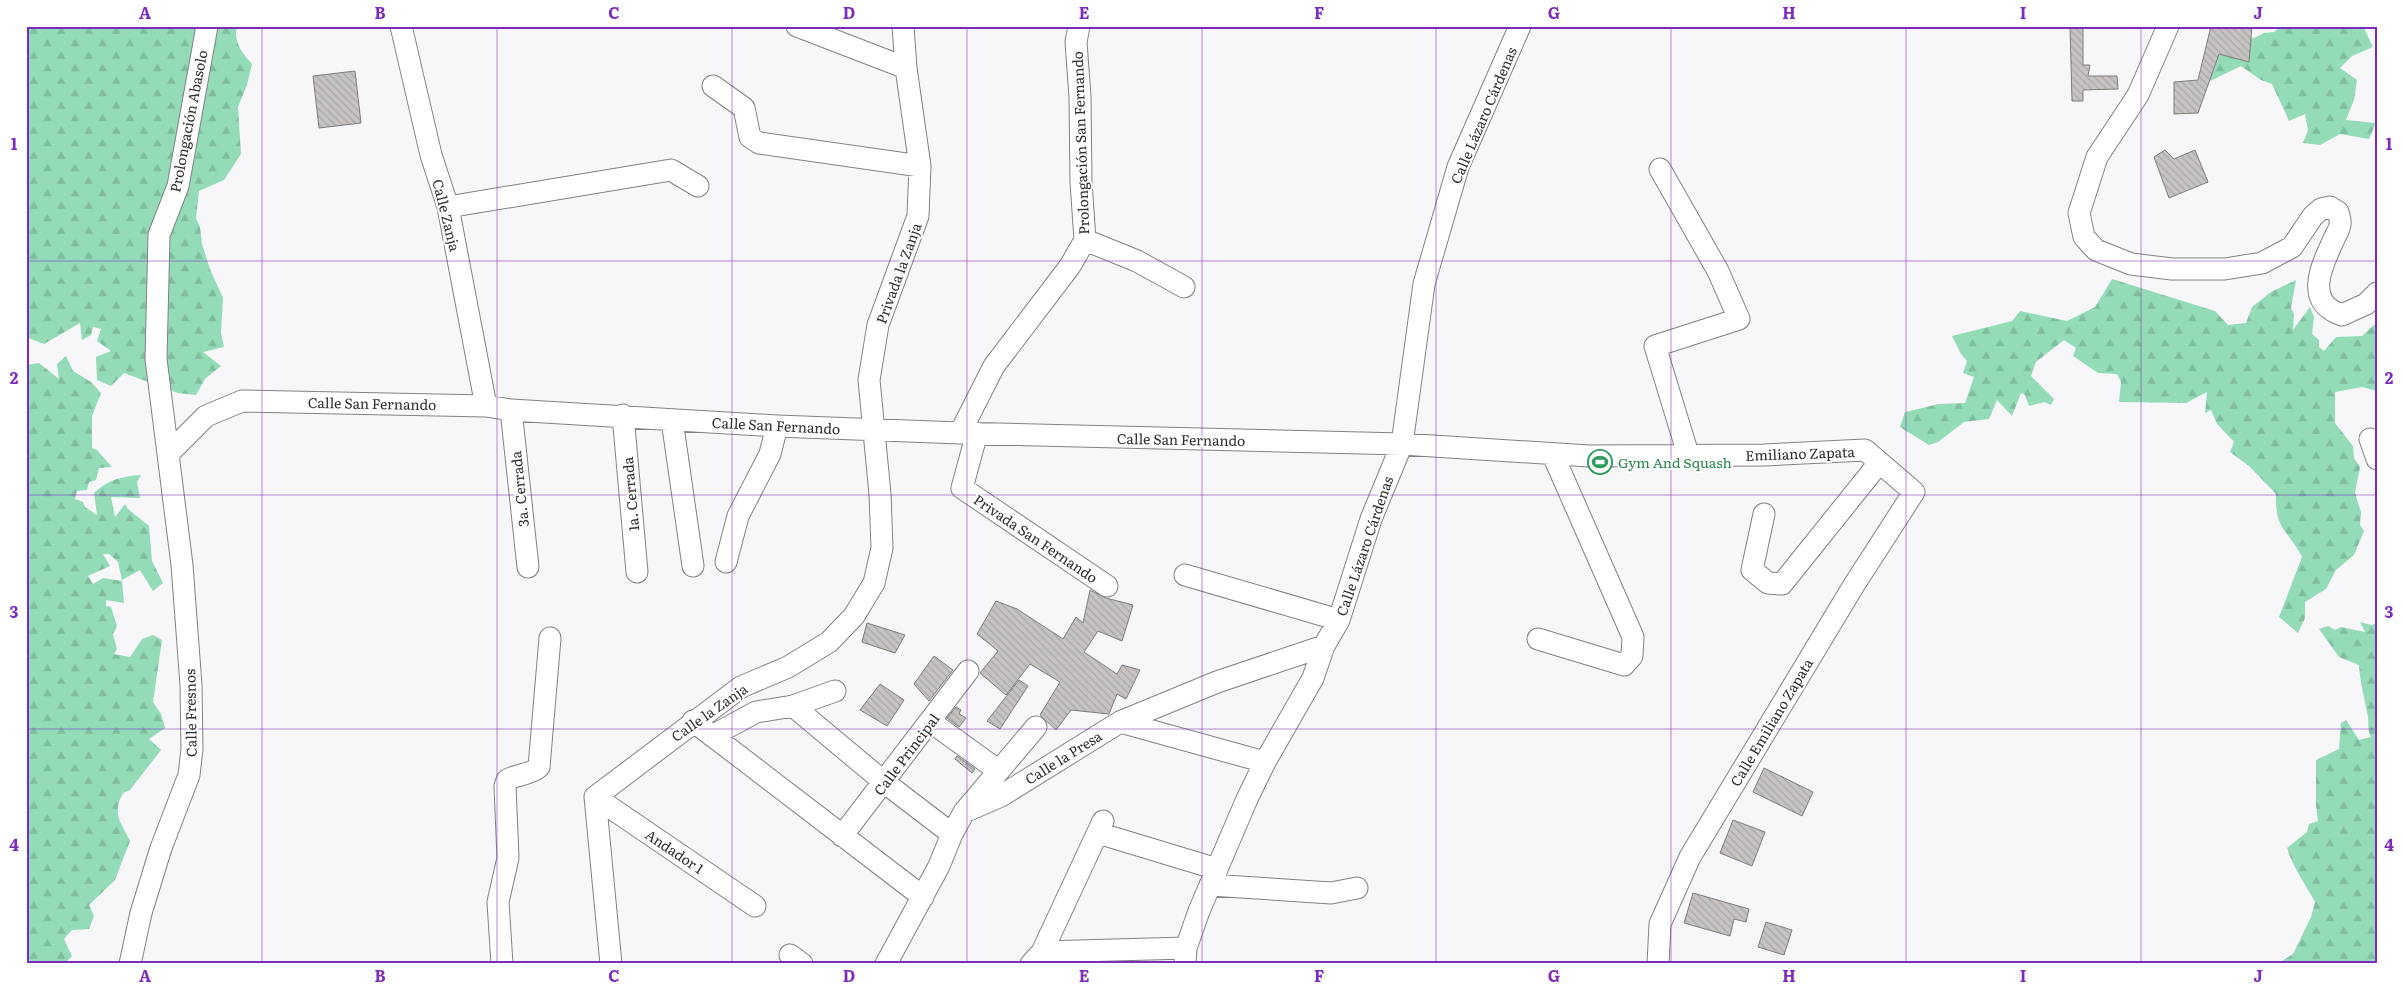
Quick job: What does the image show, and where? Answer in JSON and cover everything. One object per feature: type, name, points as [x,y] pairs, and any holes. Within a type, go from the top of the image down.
[{"type":"street","name":"Prolongación Abasolo","points":[[170,453],[156,359],[159,235],[178,186],[207,26]]},
{"type":"street","name":"Calle Zanja","points":[[401,26],[431,155],[448,207],[486,406]]},
{"type":"street","points":[[796,26],[906,68]]},
{"type":"street","name":"Privada la Zanja","points":[[873,429],[868,380],[878,325],[918,216],[920,166],[906,68],[904,26]]},
{"type":"street","name":"Prolongación San Fernando","points":[[969,433],[994,366],[1070,266],[1085,240],[1076,42],[1079,26]]},
{"type":"street","name":"Calle Lázaro Cárdenas","points":[[1186,956],[1213,877],[1265,762],[1312,678],[1324,646],[1339,620],[1371,519],[1402,444],[1424,284],[1458,167],[1520,26]]},
{"type":"street","points":[[2168,26],[2138,95],[2097,157],[2079,212],[2084,238],[2096,250],[2131,264],[2172,270],[2225,269],[2262,263],[2292,247],[2313,216],[2321,209],[2330,207],[2338,212],[2340,224],[2320,270],[2319,292],[2323,304],[2331,312],[2342,316],[2366,304],[2377,292]]},
{"type":"street","points":[[712,86],[744,108],[750,137],[759,143],[920,166]]},
{"type":"street","points":[[1660,169],[1718,272],[1739,319],[1655,346],[1688,454]]},
{"type":"street","points":[[448,207],[671,170],[698,186]]},
{"type":"street","points":[[1085,240],[1137,261],[1184,287]]},
{"type":"street","name":"Calle San Fernando","points":[[170,453],[206,416],[242,401],[486,406],[511,410],[623,415],[777,426],[1402,444]]},
{"type":"street","name":"3a. Cerrada","points":[[511,410],[528,567]]},
{"type":"street","name":"1a. Cerrada","points":[[623,415],[637,572]]},
{"type":"street","points":[[672,420],[693,566]]},
{"type":"street","points":[[726,562],[738,516],[770,454],[777,426]]},
{"type":"street","name":"Calle la Zanja","points":[[595,796],[741,687],[788,668],[830,642],[854,616],[874,583],[882,548],[880,494],[873,429]]},
{"type":"street","name":"Privada San Fernando","points":[[969,433],[962,488],[1107,586]]},
{"type":"street","points":[[2370,439],[2377,460]]},
{"type":"street","name":"Emiliano Zapata","points":[[1402,444],[1589,456],[1764,454],[1865,450],[1914,492]]},
{"type":"street","name":"Calle Fresnos","points":[[130,964],[141,913],[161,848],[189,775],[192,749],[191,685],[170,453]]},
{"type":"street","points":[[1538,639],[1624,665],[1632,656],[1633,636],[1554,455]]},
{"type":"street","points":[[1764,514],[1752,570],[1768,584],[1782,584],[1879,463]]},
{"type":"street","name":"Calle Emiliano Zapata","points":[[1658,964],[1660,924],[1690,856],[1854,585],[1914,492]]},
{"type":"street","points":[[1184,575],[1339,620]]},
{"type":"street","points":[[502,964],[498,902],[508,858],[505,786],[507,780],[535,771],[539,767],[550,638]]},
{"type":"street","name":"Calle la Presa","points":[[964,812],[1001,796],[1120,722],[1217,682],[1324,646]]},
{"type":"street","name":"Calle Principal","points":[[842,836],[931,722],[968,671]]},
{"type":"street","points":[[712,736],[756,712],[792,706],[835,691]]},
{"type":"street","points":[[792,706],[884,782],[952,834]]},
{"type":"street","points":[[693,721],[923,897]]},
{"type":"street","points":[[931,722],[999,771]]},
{"type":"street","points":[[1120,722],[1265,762]]},
{"type":"street","points":[[886,964],[939,866],[952,834],[964,812],[1036,727]]},
{"type":"street","points":[[595,796],[612,963]]},
{"type":"street","name":"Andador 1","points":[[595,796],[754,906]]},
{"type":"street","points":[[1186,956],[1037,958],[1100,827],[1213,877],[1330,893],[1357,888]]},
{"type":"green space","points":[[26,26],[237,26],[237,42],[252,64],[247,85],[238,107],[241,154],[224,180],[199,191],[196,218],[210,269],[223,298],[221,333],[224,347],[203,352],[221,366],[205,379],[196,395],[178,393],[124,373],[111,386],[97,380],[96,357],[111,351],[97,341],[101,329],[93,327],[91,335],[82,340],[80,323],[44,344],[26,337]]},
{"type":"green space","points":[[2281,26],[2363,26],[2373,47],[2352,56],[2340,68],[2357,80],[2354,100],[2346,120],[2376,123],[2369,139],[2340,134],[2320,145],[2303,143],[2308,130],[2305,114],[2289,121],[2272,84],[2261,80],[2241,66],[2208,82],[2208,58],[2232,40],[2254,38],[2264,33],[2274,32]]},
{"type":"green space","points":[[2112,279],[2215,311],[2228,325],[2246,323],[2252,307],[2271,292],[2296,280],[2291,308],[2294,314],[2293,330],[2310,307],[2314,317],[2312,334],[2319,340],[2319,347],[2324,351],[2336,337],[2362,336],[2377,322],[2377,391],[2362,387],[2335,392],[2335,423],[2353,446],[2354,458],[2360,467],[2355,493],[2361,512],[2360,525],[2364,531],[2354,555],[2336,570],[2326,589],[2305,602],[2305,618],[2298,633],[2279,617],[2302,557],[2280,523],[2276,506],[2276,494],[2249,466],[2230,452],[2234,442],[2217,424],[2211,410],[2205,413],[2207,392],[2186,403],[2119,402],[2121,382],[2117,374],[2098,373],[2073,356],[2076,348],[2064,340],[2036,362],[2031,376],[2054,399],[2051,405],[2044,402],[2029,406],[2025,395],[2021,393],[2012,416],[1997,400],[1989,419],[1964,422],[1938,442],[1929,445],[1900,427],[1905,412],[1939,404],[1965,403],[1974,377],[1963,373],[1967,361],[1961,354],[1952,336],[2012,321],[2020,311],[2067,321],[2095,307]]},
{"type":"green space","points":[[66,356],[73,371],[91,382],[101,393],[92,416],[92,448],[97,450],[112,467],[99,468],[96,480],[89,482],[87,490],[77,491],[75,499],[83,502],[85,507],[97,515],[94,493],[116,480],[128,476],[141,475],[137,482],[140,498],[111,497],[115,517],[125,504],[128,509],[149,526],[152,561],[163,583],[153,591],[140,570],[122,580],[118,562],[109,554],[103,554],[110,566],[88,576],[93,584],[103,578],[122,581],[124,603],[106,600],[106,606],[111,607],[117,626],[113,634],[117,649],[114,654],[130,657],[142,639],[153,635],[162,640],[153,702],[161,714],[165,728],[149,739],[161,750],[130,790],[123,793],[120,800],[118,812],[120,822],[130,841],[115,880],[89,905],[94,916],[89,929],[72,930],[64,939],[72,956],[64,964],[26,964],[26,365],[39,363],[59,379],[57,364]]},
{"type":"green space","points":[[2360,622],[2372,625],[2377,623],[2377,964],[2277,964],[2293,954],[2311,917],[2315,902],[2296,869],[2287,848],[2307,832],[2309,824],[2318,821],[2316,760],[2339,749],[2341,723],[2346,720],[2359,740],[2371,737],[2359,665],[2339,657],[2319,629],[2328,626],[2335,630],[2341,627],[2365,632]]},
{"type":"building","points":[[2070,26],[2083,26],[2083,65],[2090,65],[2088,76],[2117,76],[2118,89],[2083,90],[2083,101],[2072,101]]},
{"type":"building","points":[[2211,26],[2252,26],[2249,62],[2219,54],[2198,113],[2174,114],[2174,82],[2198,80]]},
{"type":"building","points":[[355,71],[361,123],[319,128],[313,76]]},
{"type":"building","points":[[2165,150],[2174,159],[2195,150],[2208,182],[2169,198],[2154,157]]},
{"type":"building","points":[[1090,590],[1106,598],[1133,605],[1122,641],[1098,631],[1084,652],[1117,674],[1122,665],[1140,670],[1126,699],[1117,694],[1109,714],[1071,710],[1056,730],[1040,715],[1060,682],[1030,664],[1006,695],[980,673],[998,651],[977,634],[996,601],[1017,609],[1063,639],[1076,617],[1083,623]]},
{"type":"building","points":[[867,623],[905,635],[895,653],[862,642]]},
{"type":"building","points":[[934,656],[953,670],[929,701],[914,684]]},
{"type":"building","points":[[1019,680],[1028,686],[1000,729],[987,721]]},
{"type":"building","points":[[880,684],[904,700],[887,726],[860,710]]},
{"type":"building","points":[[956,707],[961,710],[959,714],[966,718],[959,727],[947,718]]},
{"type":"building","points":[[957,756],[975,769],[972,773],[955,759]]},
{"type":"building","points":[[1764,768],[1813,792],[1802,816],[1753,792]]},
{"type":"building","points":[[1733,820],[1765,832],[1752,866],[1720,853]]},
{"type":"building","points":[[1693,893],[1749,909],[1746,922],[1734,919],[1730,936],[1684,923]]},
{"type":"building","points":[[1766,922],[1792,930],[1784,955],[1758,947]]},
{"type":"place","name":"Gym And Squash","points":[[1600,462]]}]
